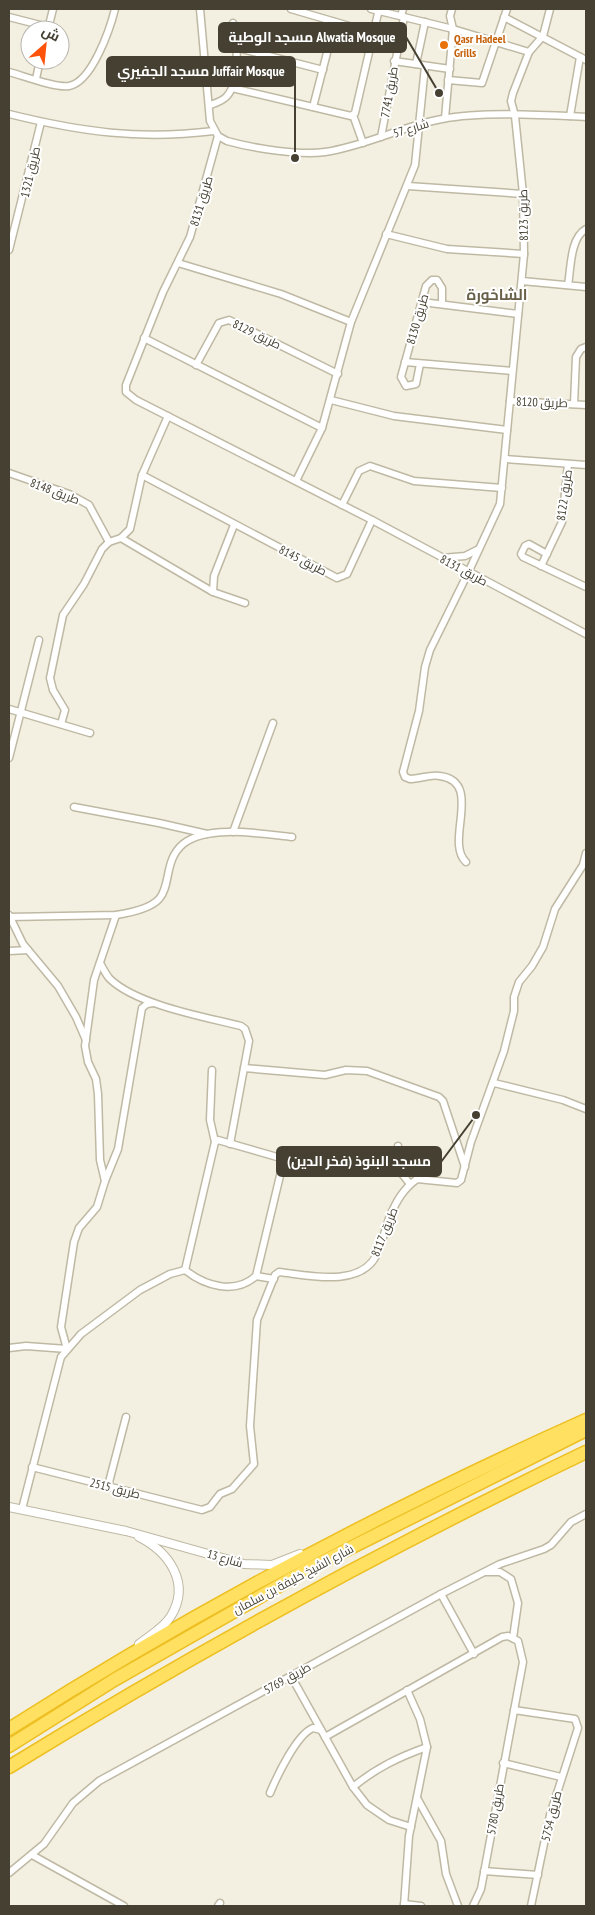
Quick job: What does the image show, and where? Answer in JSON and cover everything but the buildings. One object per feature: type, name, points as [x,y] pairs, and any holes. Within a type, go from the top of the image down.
[{"type":"highway","points":[[9,1729],[110,1664],[351,1533],[446,1485],[586,1420]]},
{"type":"highway","name":"شارع الشيخ خليفة بن سلمان","points":[[9,1746],[114,1680],[310,1568],[586,1430]]},
{"type":"highway","name":"شارع الشيخ خليفة بن سلمان","points":[[9,1767],[124,1696],[232,1634],[486,1500],[586,1452]]},
{"type":"street","points":[[9,72],[68,86],[84,77],[105,39],[115,9]]},
{"type":"street","points":[[9,114],[41,122],[126,135],[170,136],[216,133],[210,121],[200,9]]},
{"type":"street","points":[[296,9],[373,33]]},
{"type":"street","points":[[371,9],[454,29],[529,52]]},
{"type":"street","name":"طريق 7741","points":[[381,137],[403,9]]},
{"type":"street","points":[[445,118],[454,29],[450,16],[452,9]]},
{"type":"street","points":[[448,80],[482,83],[507,9]]},
{"type":"street","points":[[543,36],[550,9]]},
{"type":"street","points":[[363,143],[354,114],[378,10]]},
{"type":"street","points":[[504,17],[543,36],[583,59],[570,116]]},
{"type":"street","points":[[313,107],[335,22]]},
{"type":"street","points":[[416,64],[425,22]]},
{"type":"street","points":[[210,108],[225,99],[232,88],[238,48],[233,23]]},
{"type":"street","name":"طريق 8123","points":[[466,862],[459,852],[462,795],[457,784],[452,779],[439,775],[410,779],[403,772],[419,711],[425,667],[430,650],[500,504],[506,458],[512,371],[524,254],[523,194],[515,116],[511,101],[529,52],[543,36]]},
{"type":"street","points":[[238,48],[323,70]]},
{"type":"street","points":[[394,61],[450,69]]},
{"type":"street","points":[[296,482],[322,428],[352,322],[386,234],[408,186],[416,158],[425,66]]},
{"type":"street","points":[[36,79],[38,70]]},
{"type":"street","points":[[232,88],[349,116],[354,114]]},
{"type":"street","points":[[210,108],[220,132],[238,143]]},
{"type":"street","name":"شارع 57","points":[[216,133],[227,142],[310,153],[363,143],[418,124],[445,118],[515,116],[586,117]]},
{"type":"street","name":"طريق 1321","points":[[9,250],[41,122]]},
{"type":"street","name":"طريق 8131","points":[[216,133],[192,229],[144,338],[126,385],[126,392],[136,400],[372,520],[468,573],[586,634]]},
{"type":"street","points":[[408,186],[523,194]]},
{"type":"street","points":[[568,285],[576,240],[586,229]]},
{"type":"street","points":[[386,234],[452,249],[524,254]]},
{"type":"street","points":[[178,263],[281,294],[352,322]]},
{"type":"street","name":"طريق 8130","points":[[420,364],[418,381],[409,387],[401,380],[405,362],[427,283],[435,279],[441,285],[442,304]]},
{"type":"street","points":[[522,281],[586,287]]},
{"type":"street","points":[[422,302],[518,314]]},
{"type":"street","name":"طريق 8129","points":[[196,364],[219,323],[229,320],[338,374]]},
{"type":"street","points":[[144,338],[322,428]]},
{"type":"street","name":"طريق 8120","points":[[574,404],[576,357],[581,349],[586,347]]},
{"type":"street","name":"طريق 8130","points":[[405,362],[512,371]]},
{"type":"street","points":[[331,400],[394,416],[507,430]]},
{"type":"street","name":"طريق 8120","points":[[510,401],[586,404]]},
{"type":"street","points":[[61,724],[65,710],[53,690],[50,678],[63,615],[84,584],[102,549],[109,542],[121,538],[131,525],[142,475],[168,416]]},
{"type":"street","name":"طريق 8122","points":[[506,458],[586,466]]},
{"type":"street","name":"طريق 8122","points":[[541,566],[564,514],[568,464]]},
{"type":"street","points":[[342,505],[360,472],[370,466],[422,482],[502,488]]},
{"type":"street","name":"طريق 8148","points":[[9,474],[69,494],[89,505],[109,542]]},
{"type":"street","name":"طريق 8145","points":[[142,475],[234,525],[341,578],[346,574],[372,520]]},
{"type":"street","points":[[213,592],[214,576],[234,525]]},
{"type":"street","points":[[121,538],[213,592],[245,603]]},
{"type":"street","points":[[547,554],[529,544],[521,552],[522,556],[586,587]]},
{"type":"street","points":[[440,558],[465,556],[479,549]]},
{"type":"street","points":[[9,758],[39,640]]},
{"type":"street","points":[[9,709],[90,733]]},
{"type":"street","points":[[232,832],[273,723]]},
{"type":"street","points":[[74,807],[140,819],[208,835]]},
{"type":"street","points":[[86,1040],[76,1017],[58,986],[28,950],[9,916],[116,915],[154,903],[160,898],[170,863],[184,843],[208,835],[232,832],[292,837]]},
{"type":"street","points":[[398,1146],[398,1170],[410,1184],[417,1179],[457,1183],[461,1180],[471,1142],[494,1083],[510,1031],[514,1011],[514,997],[519,982],[532,966],[543,947],[555,909],[583,865],[586,852]]},
{"type":"street","points":[[105,1181],[100,1160],[96,1078],[88,1062],[86,1040],[94,980],[116,915]]},
{"type":"street","points":[[9,951],[28,950]]},
{"type":"street","points":[[100,963],[108,978],[154,1003],[241,1026],[245,1029],[249,1041],[230,1144]]},
{"type":"street","points":[[67,1349],[61,1327],[74,1242],[79,1228],[97,1206],[118,1149],[142,1008],[147,1004],[154,1003]]},
{"type":"street","points":[[244,1068],[325,1075],[346,1070],[367,1071],[439,1097],[443,1101],[465,1167]]},
{"type":"street","points":[[185,1270],[215,1142],[210,1120],[212,1070]]},
{"type":"street","points":[[494,1083],[563,1100],[586,1109]]},
{"type":"street","points":[[185,1270],[198,1280],[217,1287],[248,1284],[256,1276],[284,1159],[218,1140],[215,1142]]},
{"type":"street","name":"طريق 8117","points":[[274,1279],[279,1272],[332,1277],[367,1267],[376,1256],[396,1200],[410,1184]]},
{"type":"street","points":[[22,1510],[61,1357],[81,1334],[140,1290],[170,1274],[185,1270]]},
{"type":"street","points":[[256,1276],[274,1279]]},
{"type":"street","name":"طريق 2515","points":[[32,1467],[198,1509],[210,1507],[217,1496],[232,1489],[254,1464],[250,1426],[257,1320],[274,1279]]},
{"type":"street","points":[[9,1348],[26,1346],[67,1349]]},
{"type":"street","points":[[108,1486],[126,1417]]},
{"type":"street","name":"شارع 13","points":[[9,1507],[126,1531],[256,1566],[272,1565],[351,1533]]},
{"type":"street","name":"طريق 5769","points":[[9,1873],[32,1855],[55,1831],[73,1803],[99,1781],[441,1594],[500,1564],[544,1549],[551,1545],[571,1522],[586,1514]]},
{"type":"street","name":"شارع 13","points":[[110,1664],[157,1630],[171,1617],[178,1601],[179,1581],[172,1565],[156,1547],[126,1531]]},
{"type":"street","points":[[325,1737],[502,1637],[513,1638],[518,1603],[511,1579],[500,1572],[485,1572]]},
{"type":"street","points":[[441,1594],[474,1654]]},
{"type":"street","name":"طريق 5780","points":[[473,1906],[481,1889],[523,1662],[518,1641],[513,1638]]},
{"type":"street","points":[[291,1676],[353,1787],[367,1805],[389,1820],[411,1827]]},
{"type":"street","points":[[407,1690],[420,1718],[427,1747],[411,1827],[404,1905],[421,1906]]},
{"type":"street","name":"طريق 5754","points":[[514,1710],[574,1719],[578,1728],[561,1777],[531,1906]]},
{"type":"street","points":[[270,1793],[277,1777],[303,1735],[313,1728],[321,1730]]},
{"type":"street","points":[[353,1787],[371,1772],[395,1758],[427,1747]]},
{"type":"street","points":[[503,1763],[561,1777]]},
{"type":"street","points":[[418,1798],[441,1841],[446,1874],[458,1906]]},
{"type":"street","points":[[32,1855],[124,1906]]},
{"type":"street","points":[[484,1870],[538,1875]]},
{"type":"place","name":"Qasr Hadeel Grills","points":[[444,45]]},
{"type":"place","name":"مسجد الوطية Alwatia Mosque","points":[[439,93]]},
{"type":"place","name":"مسجد الجفيري Juffair Mosque","points":[[295,158]]},
{"type":"place","name":"مسجد البنوذ (فخر الدين)","points":[[476,1115]]},
{"type":"district","name":"الشاخورة","points":[[497,294]]}]
